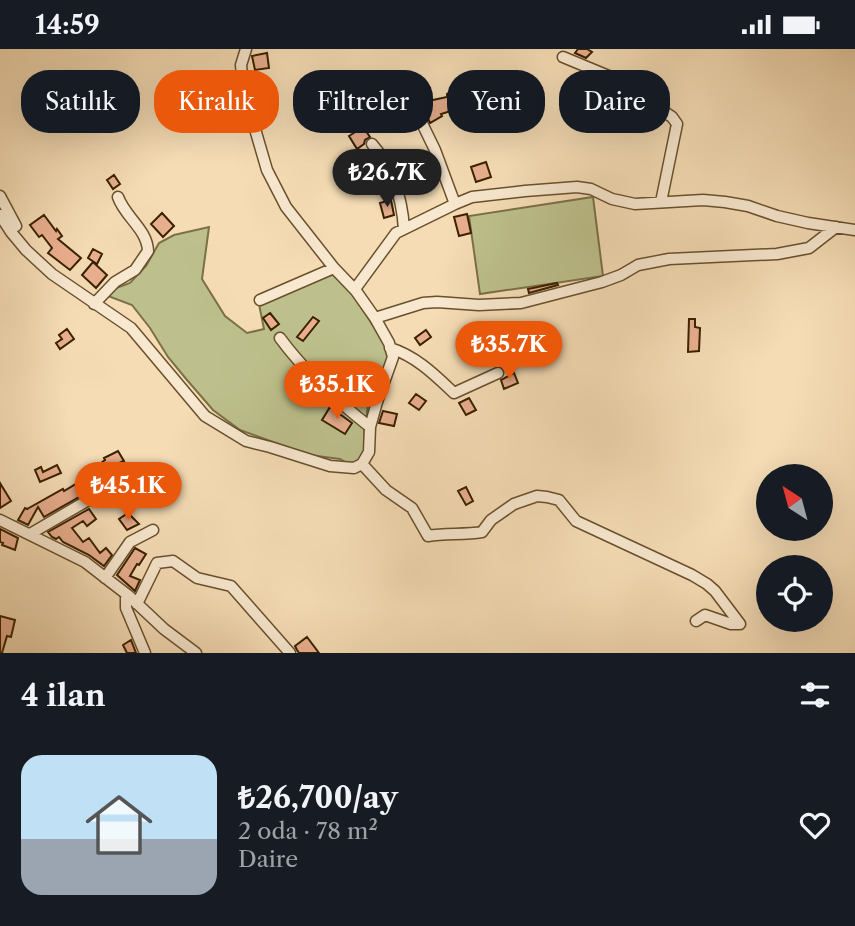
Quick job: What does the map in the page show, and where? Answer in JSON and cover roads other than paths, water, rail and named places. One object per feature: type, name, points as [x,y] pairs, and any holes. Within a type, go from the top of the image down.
[{"type":"street","points":[[0,215],[26,250],[52,274],[131,328],[205,416],[246,441],[330,467],[354,468],[362,464],[369,452],[370,427],[393,357],[375,318],[355,289],[334,268],[286,207],[267,170],[243,89],[241,65],[246,49]]},
{"type":"street","points":[[563,57],[616,79],[672,117],[677,124],[661,202]]},
{"type":"street","points":[[427,133],[454,204]]},
{"type":"street","points":[[372,144],[397,189],[404,229]]},
{"type":"street","points":[[355,289],[396,233],[472,197],[577,187],[635,204],[703,200],[725,202],[748,206],[788,219],[855,230]]},
{"type":"street","points":[[0,195],[16,226]]},
{"type":"street","points":[[94,304],[115,282],[135,270],[148,251],[145,236],[118,197]]},
{"type":"street","points":[[375,318],[423,303],[520,303],[602,282],[638,265],[670,259],[777,254],[809,247],[836,227]]},
{"type":"street","points":[[260,300],[334,268]]},
{"type":"street","points":[[280,338],[297,360],[370,427]]},
{"type":"street","points":[[390,348],[427,368],[454,393],[498,373]]},
{"type":"street","points":[[362,464],[386,490],[412,508],[428,536],[482,532],[491,520],[514,504],[537,496],[559,500],[576,521],[707,584],[740,624],[731,624],[705,615],[696,621]]},
{"type":"street","points":[[30,534],[133,474]]},
{"type":"street","points":[[0,520],[85,562],[196,653]]},
{"type":"street","points":[[105,578],[130,542],[153,530]]},
{"type":"street","points":[[137,604],[158,563],[173,561],[197,578],[231,586],[289,653]]},
{"type":"street","points":[[126,594],[126,608],[145,653]]}]
